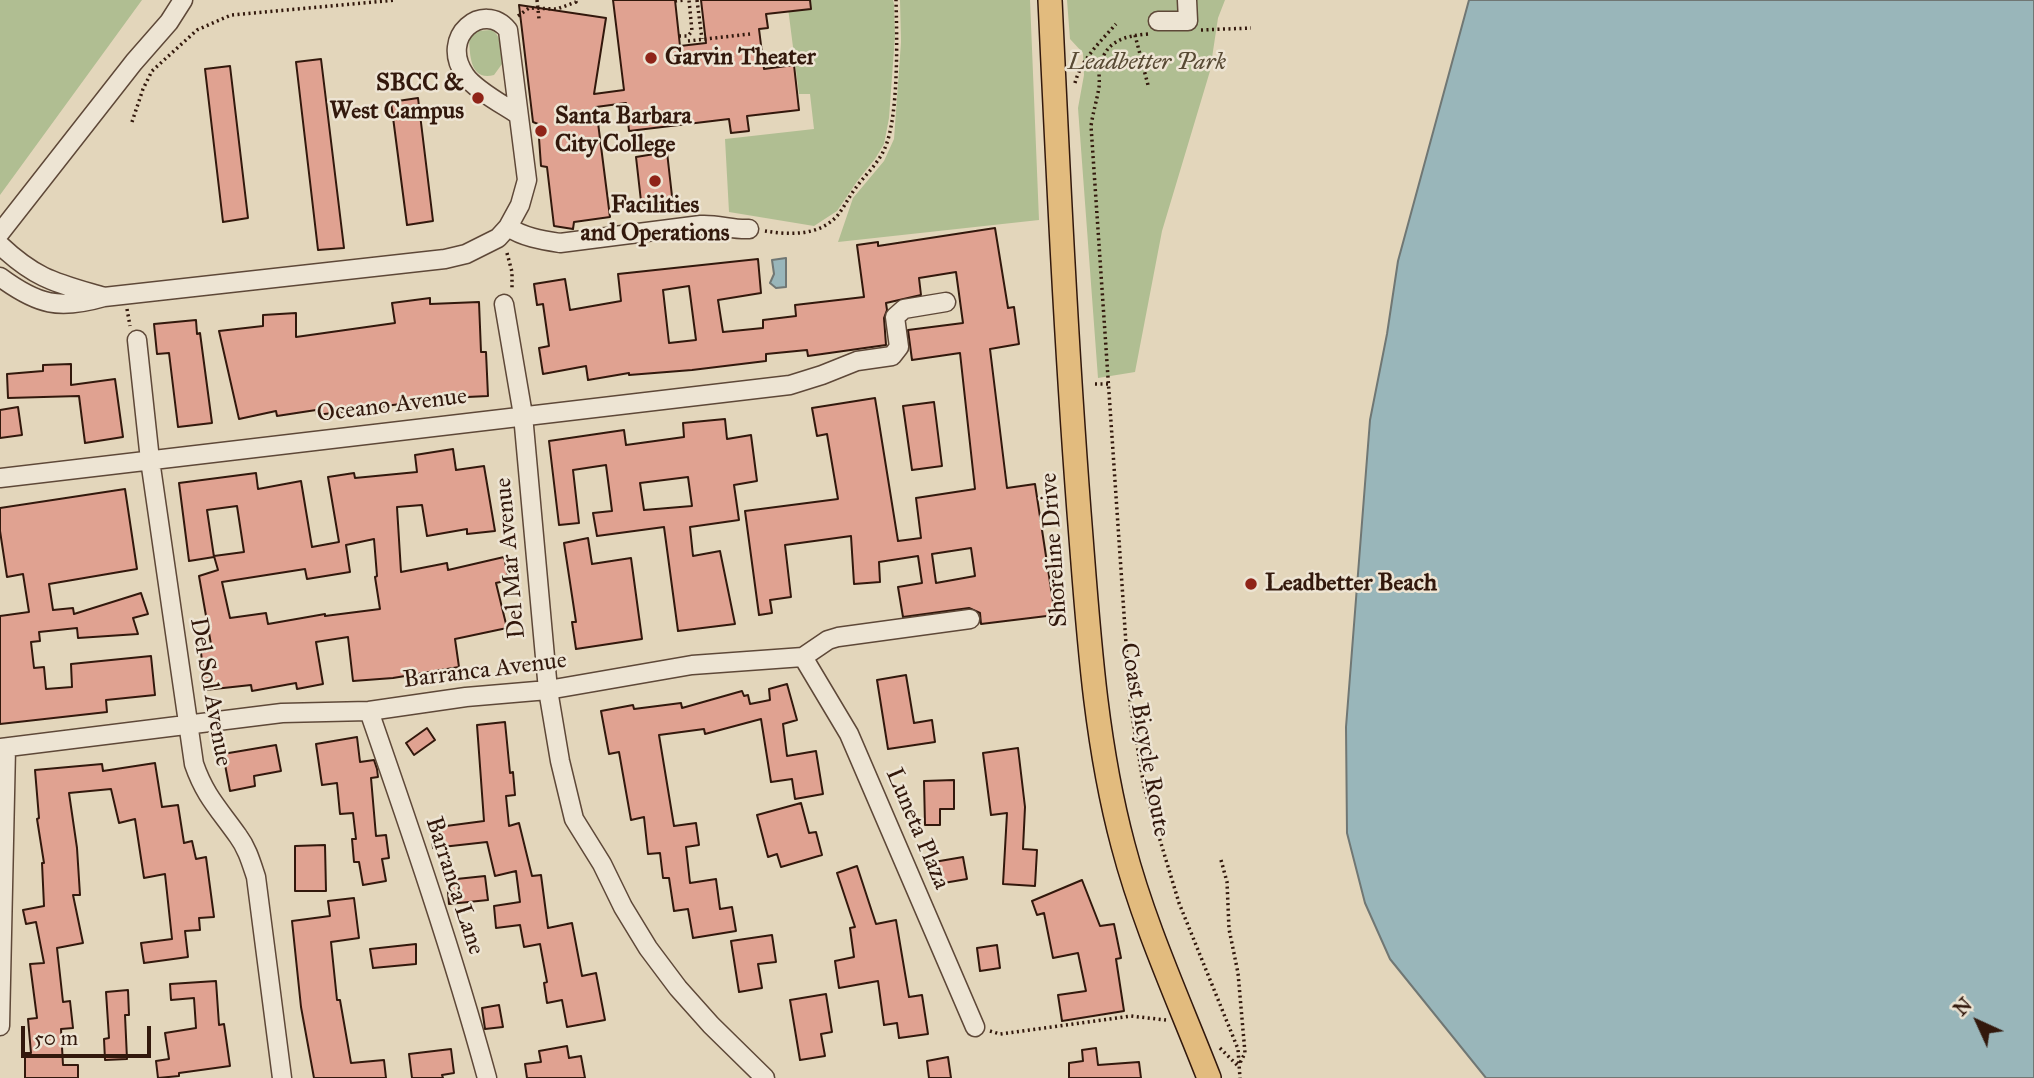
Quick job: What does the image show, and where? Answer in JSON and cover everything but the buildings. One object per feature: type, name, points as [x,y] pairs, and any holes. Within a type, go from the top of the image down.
[{"type":"main road","name":"Shoreline Drive","points":[[1050,0],[1070,386],[1088,643],[1098,715],[1122,845],[1147,922],[1209,1078]]},
{"type":"street","points":[[0,233],[114,86],[169,22],[183,0]]},
{"type":"street","points":[[1154,28],[1188,20],[1187,0]]},
{"type":"street","points":[[0,277],[23,292],[50,303],[71,305],[104,297],[445,259],[476,250],[503,233],[520,205],[527,180],[508,30],[500,18],[492,13],[472,16],[462,25],[458,37],[461,69],[473,83],[517,114]]},
{"type":"street","points":[[503,233],[517,233],[560,243],[701,225],[735,230],[750,229]]},
{"type":"street","points":[[0,245],[25,267],[48,281],[104,297]]},
{"type":"street","name":"Oceano Avenue","points":[[0,478],[790,385],[822,376],[857,361],[892,356],[899,347],[895,317],[899,312],[946,302]]},
{"type":"street","name":"Del Mar Avenue","points":[[504,303],[523,415],[548,690],[560,761],[574,819],[648,948],[678,988],[711,1025],[765,1078]]},
{"type":"street","name":"Del Sol Avenue","points":[[137,340],[150,460],[194,764],[212,803],[248,852],[256,877],[282,1078]]},
{"type":"street","name":"Barranca Avenue","points":[[3,748],[282,713],[369,711],[466,697],[548,690],[692,665],[803,657],[828,640],[838,637],[970,619]]},
{"type":"street","name":"Luneta Plaza","points":[[803,657],[849,734],[975,1027]]},
{"type":"street","name":"Barranca Lane","points":[[369,711],[418,849],[464,994],[487,1078]]},
{"type":"street","points":[[0,1026],[3,748]]},
{"type":"path","points":[[132,122],[152,71],[197,30],[213,22],[231,15],[396,0]]},
{"type":"path","points":[[537,0],[539,19]]},
{"type":"path","points":[[517,17],[526,9],[557,9],[576,2],[575,0]]},
{"type":"path","points":[[675,1],[685,0],[692,31],[688,36],[679,36]]},
{"type":"path","points":[[697,0],[702,39]]},
{"type":"path","points":[[750,229],[795,234],[823,226],[838,214],[880,157],[888,140],[892,114],[897,36],[896,0]]},
{"type":"path","points":[[1074,86],[1087,58],[1116,24]]},
{"type":"path","points":[[1154,28],[1123,37],[1110,45],[1100,65],[1099,91],[1093,105],[1091,126],[1130,703],[1144,787],[1179,903],[1238,1049],[1240,1078]]},
{"type":"path","points":[[1191,31],[1251,28]]},
{"type":"path","points":[[696,44],[688,41],[750,34]]},
{"type":"path","points":[[1135,35],[1147,85]]},
{"type":"path","points":[[503,233],[513,287],[504,303]]},
{"type":"path","points":[[1095,384],[1110,384]]},
{"type":"path","points":[[1222,860],[1227,882],[1229,929],[1238,973],[1245,1053],[1238,1066]]},
{"type":"path","points":[[975,1027],[1000,1034],[1131,1016],[1188,1025]]},
{"type":"path","points":[[1215,1043],[1238,1066]]},
{"type":"green space","points":[[0,0],[142,0],[0,195]]},
{"type":"green space","points":[[787,0],[893,0],[894,4],[895,36],[889,118],[884,144],[837,211],[814,226],[729,212],[725,139],[814,129],[810,94],[799,94]]},
{"type":"green space","points":[[900,0],[1030,0],[1039,220],[838,242],[853,198],[884,161],[894,139],[901,42]]},
{"type":"green space","name":"Leadbetter Park","points":[[1067,0],[1225,0],[1218,18],[1210,71],[1162,231],[1135,372],[1098,378],[1078,108],[1084,75],[1083,53],[1070,39]]},
{"type":"green space","points":[[491,30],[498,36],[502,64],[494,75],[486,76],[476,71],[473,66],[469,38],[477,31]]},
{"type":"water","points":[[1469,0],[2034,0],[2034,1078],[1486,1078],[1390,959],[1365,903],[1347,833],[1346,727],[1370,420],[1398,261]]},
{"type":"water","points":[[786,258],[786,287],[776,288],[770,283],[774,274],[772,260]]},
{"type":"place","name":"Garvin Theater","points":[[651,58]]},
{"type":"place","name":"SBCC & West Campus","points":[[478,98]]},
{"type":"place","name":"Santa Barbara City College","points":[[541,131]]},
{"type":"place","name":"Facilities and Operations","points":[[655,181]]},
{"type":"place","name":"Leadbetter Beach","points":[[1251,584]]}]
